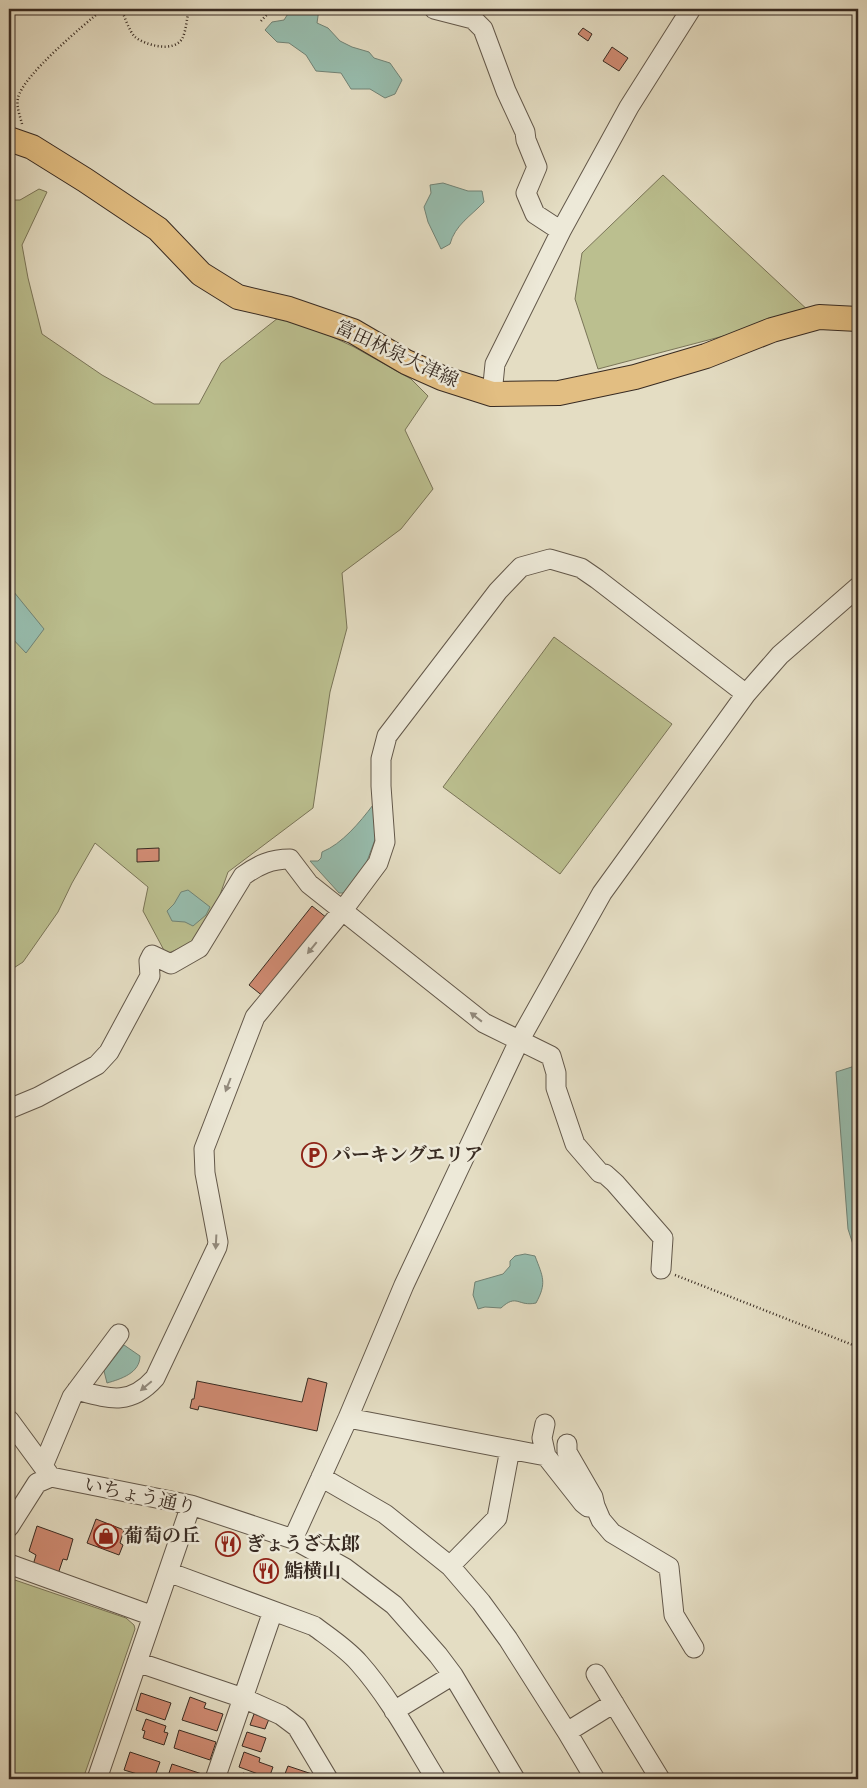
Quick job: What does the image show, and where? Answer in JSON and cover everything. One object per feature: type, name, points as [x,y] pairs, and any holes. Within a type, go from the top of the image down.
[{"type":"main road","name":"富田林泉大津線","points":[[13,141],[32,147],[158,229],[201,274],[238,297],[289,309],[354,331],[406,362],[442,378],[492,394],[559,393],[635,377],[680,364],[706,356],[772,330],[819,317],[858,319]]},
{"type":"street","points":[[434,9],[473,19],[483,29],[506,91],[525,132],[526,140],[537,167],[526,193],[535,214],[561,231]]},
{"type":"street","points":[[492,394],[495,364],[561,231],[629,107],[692,9]]},
{"type":"street","points":[[78,1390],[110,1399],[128,1397],[143,1390],[155,1378],[217,1247],[218,1242],[205,1173],[204,1149],[255,1017],[378,863],[385,842],[381,759],[387,736],[498,591],[521,567],[550,559],[581,568],[746,694]]},
{"type":"street","points":[[293,1539],[348,1418],[404,1285],[519,1040],[602,893],[746,694],[780,655],[858,587]]},
{"type":"street","points":[[9,1109],[38,1097],[98,1065],[110,1052],[150,976],[149,961],[152,955],[171,964],[198,948],[243,876],[254,868],[277,859],[290,859],[309,884],[484,1023],[551,1056],[556,1073],[556,1088],[575,1144],[600,1173],[605,1174],[615,1182],[663,1238],[661,1269]]},
{"type":"street","points":[[9,1528],[37,1483],[47,1471],[67,1405],[119,1334]]},
{"type":"street","points":[[348,1418],[546,1456]]},
{"type":"street","points":[[9,1420],[47,1471]]},
{"type":"street","points":[[545,1424],[542,1438],[546,1456],[583,1503],[588,1507],[595,1506]]},
{"type":"street","points":[[567,1444],[567,1452],[593,1497],[601,1520],[612,1533],[669,1567],[674,1615],[694,1648]]},
{"type":"street","points":[[450,1566],[497,1518],[510,1449]]},
{"type":"street","name":"いちょう通り","points":[[47,1471],[191,1505],[293,1539],[345,1568],[394,1605],[438,1654],[515,1779]]},
{"type":"street","points":[[321,1477],[386,1514],[450,1566],[481,1602],[508,1639],[595,1779]]},
{"type":"street","points":[[97,1779],[191,1505]]},
{"type":"street","points":[[9,1564],[153,1616]]},
{"type":"street","points":[[168,1572],[314,1626],[358,1662],[394,1711],[436,1779]]},
{"type":"street","points":[[216,1779],[273,1611]]},
{"type":"street","points":[[137,1662],[243,1698],[281,1715],[297,1727],[328,1779]]},
{"type":"street","points":[[596,1674],[660,1779]]},
{"type":"street","points":[[394,1711],[453,1676]]},
{"type":"street","points":[[567,1732],[614,1703]]},
{"type":"path","points":[[13,141],[23,126],[17,99],[20,91],[56,51],[103,9]]},
{"type":"path","points":[[121,9],[134,36],[147,44],[164,46],[176,45],[182,39],[189,9]]},
{"type":"path","points":[[261,21],[272,9]]},
{"type":"path","points":[[661,1269],[858,1346]]},
{"type":"shaded area","points":[[291,9],[319,9],[317,23],[328,28],[340,41],[369,52],[374,58],[390,63],[402,80],[395,94],[385,98],[370,89],[351,89],[341,73],[316,71],[306,55],[289,43],[277,42],[265,30],[272,22],[284,20]]},
{"type":"shaded area","points":[[663,175],[811,313],[598,369],[575,299],[582,253]]},
{"type":"shaded area","points":[[443,183],[468,191],[482,191],[484,202],[464,221],[452,237],[450,244],[441,249],[428,222],[424,207],[431,193],[430,185]]},
{"type":"shaded area","points":[[39,189],[47,192],[22,245],[42,334],[102,375],[154,404],[199,404],[221,363],[278,318],[301,322],[354,347],[411,379],[428,396],[405,430],[433,489],[401,529],[342,573],[347,628],[330,692],[313,808],[228,872],[215,909],[193,943],[166,954],[143,911],[148,887],[95,843],[58,912],[23,962],[9,971],[9,200],[20,200]]},
{"type":"shaded area","points":[[9,586],[44,629],[26,653],[9,635]]},
{"type":"shaded area","points":[[554,637],[672,724],[560,874],[443,787]]},
{"type":"shaded area","points":[[373,805],[377,834],[366,864],[344,893],[339,893],[310,861],[318,861],[321,858],[322,852],[337,844]]},
{"type":"shaded area","points":[[188,890],[210,907],[206,915],[193,926],[185,922],[172,921],[167,911],[181,892]]},
{"type":"shaded area","points":[[858,1065],[858,1260],[848,1229],[836,1072]]},
{"type":"shaded area","points":[[525,1254],[535,1256],[542,1275],[542,1290],[536,1303],[511,1301],[501,1308],[485,1307],[478,1309],[473,1295],[475,1282],[503,1274],[515,1256]]},
{"type":"shaded area","points":[[124,1345],[140,1356],[137,1367],[129,1374],[107,1383],[104,1371]]},
{"type":"shaded area","points":[[9,1578],[126,1618],[134,1625],[135,1629],[83,1779],[9,1779]]},
{"type":"building","points":[[583,28],[592,34],[588,41],[578,34]]},
{"type":"building","points":[[612,47],[628,58],[619,71],[603,61]]},
{"type":"building","points":[[159,848],[159,861],[137,862],[137,849]]},
{"type":"building","points":[[312,906],[327,918],[264,997],[249,985]]},
{"type":"building","points":[[308,1378],[327,1383],[317,1431],[199,1406],[198,1410],[190,1408],[192,1399],[194,1399],[197,1381],[302,1402]]},
{"type":"building","points":[[96,1519],[124,1530],[120,1543],[123,1545],[119,1555],[87,1543]]},
{"type":"building","points":[[37,1526],[73,1539],[67,1560],[63,1559],[58,1574],[33,1565],[36,1555],[29,1551]]},
{"type":"building","points":[[141,1693],[171,1703],[165,1720],[136,1710]]},
{"type":"building","points":[[190,1697],[206,1703],[204,1708],[223,1714],[217,1731],[182,1720]]},
{"type":"building","points":[[254,1714],[269,1719],[265,1729],[250,1725]]},
{"type":"building","points":[[146,1719],[166,1726],[164,1732],[168,1733],[164,1745],[143,1738],[145,1731],[142,1730]]},
{"type":"building","points":[[179,1730],[216,1742],[210,1760],[174,1748]]},
{"type":"building","points":[[247,1732],[266,1738],[261,1752],[242,1746]]},
{"type":"building","points":[[130,1752],[160,1762],[154,1779],[124,1770]]},
{"type":"building","points":[[244,1752],[260,1758],[259,1762],[273,1767],[269,1778],[239,1767]]},
{"type":"building","points":[[172,1764],[202,1774],[201,1779],[167,1779]]},
{"type":"building","points":[[288,1766],[312,1774],[310,1779],[283,1779]]},
{"type":"building","points":[[243,1773],[263,1779],[241,1779]]},
{"type":"place","name":"パーキングエリア","points":[[314,1155]]},
{"type":"place","name":"葡萄の丘","points":[[106,1536]]},
{"type":"place","name":"ぎょうざ太郎","points":[[228,1544]]},
{"type":"place","name":"鮨横山","points":[[266,1571]]}]
